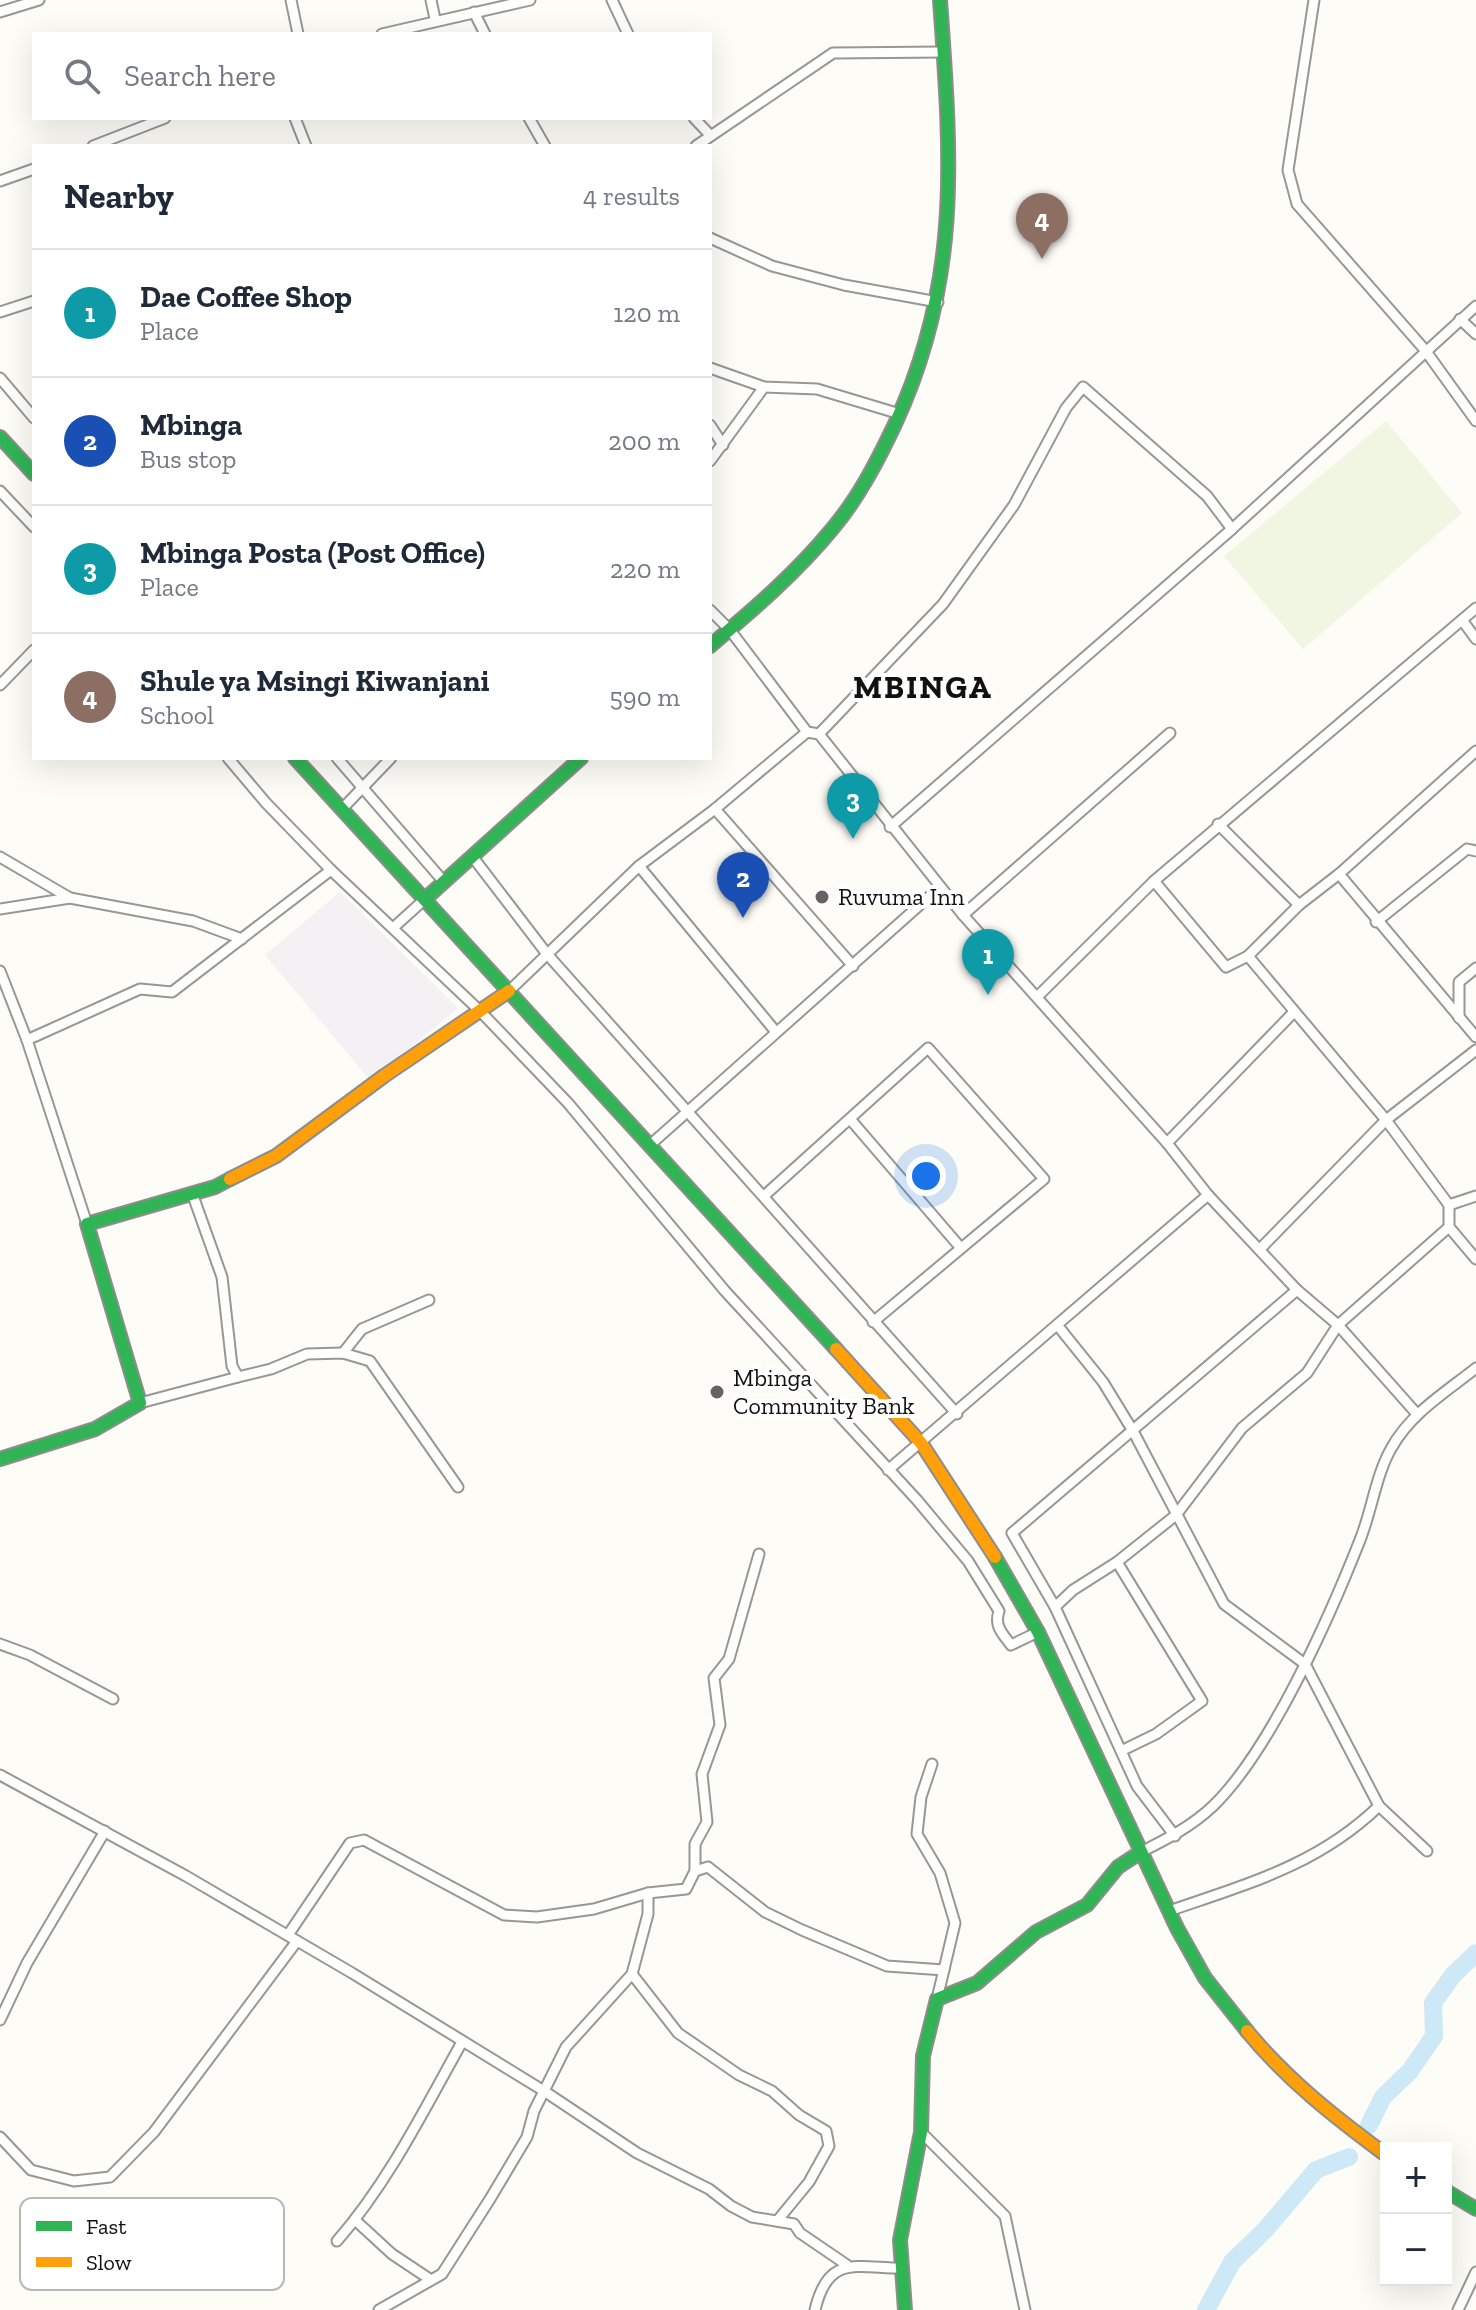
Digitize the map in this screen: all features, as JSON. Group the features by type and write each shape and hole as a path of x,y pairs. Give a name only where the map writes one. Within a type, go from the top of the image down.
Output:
{"street":[{"path":"0,12 39,0"},
{"path":"291,0 298,32"},
{"path":"431,0 435,19"},
{"path":"389,32 435,19 530,0"},
{"path":"612,0 627,32"},
{"path":"712,644 776,589 827,536 872,474 923,359 938,302 947,207 949,123 940,0"},
{"path":"1314,0 1288,170 1297,204 1425,350 1476,421"},
{"path":"474,12 484,32"},
{"path":"699,144 833,53 944,52"},
{"path":"98,144 160,120"},
{"path":"296,120 305,144"},
{"path":"530,120 544,144"},
{"path":"696,120 710,135"},
{"path":"0,181 32,170"},
{"path":"712,239 772,266 844,285 938,302"},
{"path":"0,312 32,302"},
{"path":"890,827 1232,529 1476,306"},
{"path":"1460,319 1476,334"},
{"path":"712,369 764,387 817,389 900,414"},
{"path":"0,378 32,416"},
{"path":"712,459 764,387"},
{"path":"819,734 943,604 1014,505 1066,408 1083,387 1207,496 1232,529"},
{"path":"712,428 723,445"},
{"path":"0,437 32,472"},
{"path":"0,491 32,525"},
{"path":"1037,997 1154,881 1218,824 1476,608"},
{"path":"712,612 730,630 807,732 819,734 963,915 1167,1143 1208,1195 1297,1290 1338,1325 1417,1414"},
{"path":"1462,620 1476,639"},
{"path":"0,685 32,652"},
{"path":"87,1224 215,1187 276,1156 509,991 639,866 715,809 807,732"},
{"path":"963,915 1170,733"},
{"path":"1154,881 1226,967 1248,956 1299,905 1339,874 1476,751"},
{"path":"230,760 266,803 331,870 480,1011 568,1103 725,1291 968,1561 994,1599 999,1611 996,1620 999,1630 1011,1645 1038,1632"},
{"path":"297,760 921,1443 992,1551 1038,1632 1169,1911 1205,1978 1268,2057 1329,2113 1380,2151"},
{"path":"339,760 444,882"},
{"path":"342,809 389,760"},
{"path":"393,928 579,760"},
{"path":"715,809 853,966"},
{"path":"1218,824 1299,905"},
{"path":"1376,922 1467,849 1476,851"},
{"path":"472,856 547,954 957,1414"},
{"path":"0,857 70,898"},
{"path":"639,866 776,1032"},
{"path":"27,1040 140,989 172,992 331,870"},
{"path":"1339,874 1376,922 1476,1037"},
{"path":"650,1145 940,887"},
{"path":"0,909 70,898 193,921 242,939"},
{"path":"1248,956 1386,1120 1449,1205 1449,1227 1476,1259"},
{"path":"1459,1018 1459,982 1476,968"},
{"path":"0,971 27,1040 87,1224 140,1403"},
{"path":"1167,1143 1294,1012"},
{"path":"764,1196 928,1048 1044,1179 873,1322"},
{"path":"1260,1249 1386,1120 1476,1050"},
{"path":"850,1119 960,1247"},
{"path":"192,1193 222,1277 232,1366 238,1377"},
{"path":"888,1470 957,1414 1208,1195"},
{"path":"1449,1205 1476,1196"},
{"path":"1055,1607 1073,1590 1117,1562 1176,1515 1242,1428 1307,1373 1338,1325 1449,1227"},
{"path":"1175,1836 1137,1786 1055,1607 1012,1533 1297,1290"},
{"path":"343,1353 362,1329 429,1300"},
{"path":"1058,1326 1103,1382 1133,1431 1224,1604 1305,1664 1379,1806 1427,1851"},
{"path":"0,1459 95,1429 140,1403 271,1369 307,1354 343,1353 370,1361 458,1487"},
{"path":"937,1999 983,1983 1030,1936 1092,1901 1106,1877 1122,1861 1175,1836 1213,1806 1240,1774 1305,1664 1361,1539 1391,1448 1417,1414 1476,1368"},
{"path":"0,2137 31,2170 74,2181 110,2177 154,2132 293,1938 350,1843 364,1840 504,1915 537,1917 594,1909 648,1893 686,1889 695,1871 695,1844 707,1822 702,1774 720,1725 714,1678 729,1659 759,1554"},
{"path":"1117,1562 1202,1701 1156,1734 1121,1751"},
{"path":"0,1644 30,1655 113,1699"},
{"path":"905,2310 900,2240 921,2132 923,2056 955,1923 940,1873 917,1834 921,1797 932,1764"},
{"path":"0,1775 293,1938 544,2091 637,2153 709,2189 731,2206 752,2217 794,2224 800,2233 847,2265 902,2268"},
{"path":"1169,1911 1286,1870 1349,1835 1379,1806"},
{"path":"0,2020 27,1963 105,1831"},
{"path":"695,1871 708,1867 765,1912 887,1966 944,1970"},
{"path":"379,2310 442,2274 527,2137 544,2091 566,2047 632,1974 648,1914 648,1893"},
{"path":"632,1974 678,2033 739,2075 772,2091 799,2115 826,2131 829,2146 809,2182 777,2221"},
{"path":"337,2241 355,2220 406,2141 462,2042"},
{"path":"921,2132 1005,2216 1025,2310"},
{"path":"1452,2195 1476,2209"},
{"path":"355,2220 392,2254 431,2280"},
{"path":"815,2310 824,2282 847,2265"},
{"path":"1458,2310 1476,2272"}],"shaded area":[{"path":"340,892 458,1008 371,1081 265,955"}],"green space":[{"path":"1386,421 1462,513 1303,649 1224,556"}],"waterway":[{"path":"1369,2125 1383,2097 1410,2071 1434,2036 1433,2003 1453,1975 1476,1953"},
{"path":"1206,2310 1232,2262 1266,2229 1316,2170 1349,2157"}],"traffic: fast":[{"path":"712,644 790,575 842,516 882,451 917,371 932,319 942,267 947,216 947,111 940,0"},
{"path":"0,437 32,472"},
{"path":"297,760 836,1349"},
{"path":"425,899 579,760"},
{"path":"0,1459 95,1429 140,1403 87,1224 215,1187 230,1179"},
{"path":"995,1557 1038,1632 1177,1928 1205,1978 1247,2031"},
{"path":"905,2310 900,2240 921,2132 923,2056 937,1999 977,1983 1036,1932 1087,1905 1118,1867 1141,1852"},
{"path":"1452,2195 1476,2209"}],"traffic: slow":[{"path":"230,1179 276,1156 384,1076 509,991"},
{"path":"836,1349 921,1443 995,1557"},
{"path":"1247,2031 1295,2082 1380,2150"}],"place":[{"name":"Shule ya Msingi Kiwanjani","path":"1042,259"},
{"name":"Mbinga Posta (Post Office)","path":"853,839"},
{"name":"Ruvuma Inn","path":"822,897"},
{"name":"Mbinga","path":"743,918"},
{"name":"Dae Coffee Shop","path":"988,995"},
{"name":"Mbinga Community Bank","path":"717,1392"}],"district":[{"name":"MBINGA","path":"923,687"}]}
